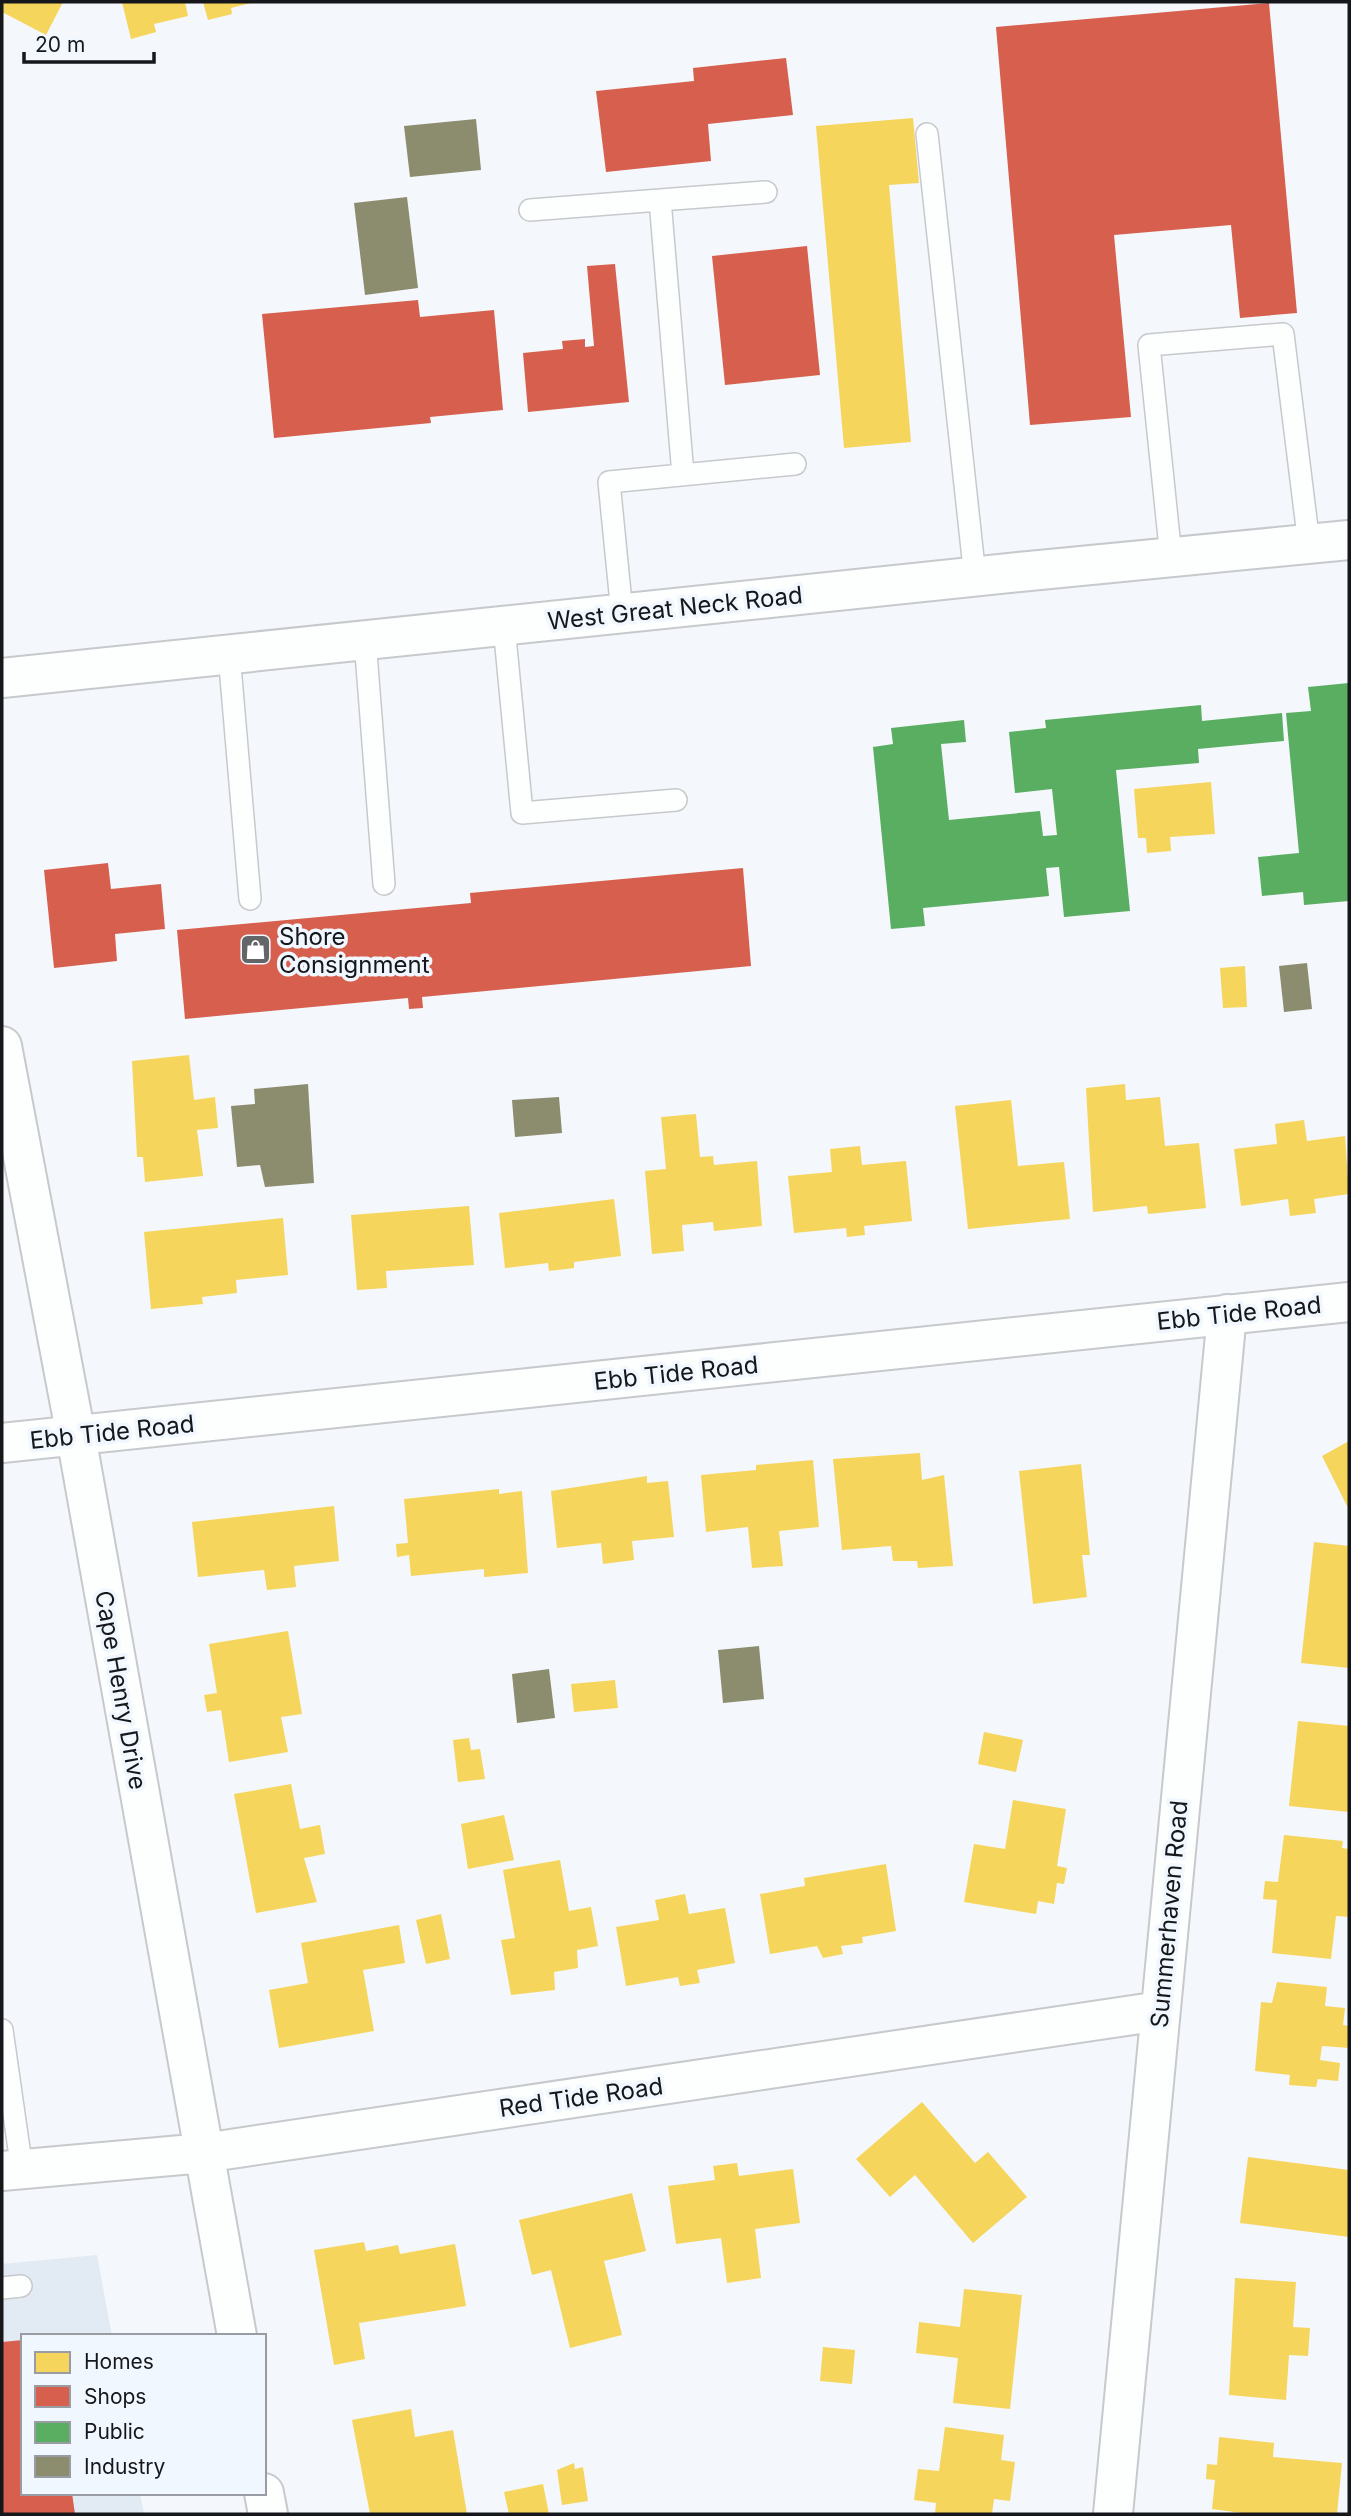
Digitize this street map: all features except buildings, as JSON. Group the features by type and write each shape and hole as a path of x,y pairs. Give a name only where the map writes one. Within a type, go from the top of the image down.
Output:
{"street":[{"name":"West Great Neck Road","path":"2,678 1349,540"},
{"name":"Cape Henry Drive","path":"2,1046 76,1436 237,2334"},
{"name":"Ebb Tide Road","path":"2,1443 1349,1302"},
{"name":"Summerhaven Road","path":"1113,2514 1227,1314"},
{"name":"Red Tide Road","path":"12,2171 204,2153 1160,2011"},
{"path":"264,2495 268,2514"}],"lane":[{"path":"927,134 975,577"},
{"path":"530,209 766,192"},
{"path":"660,200 683,475"},
{"path":"1171,557 1149,345 1283,334 1310,544"},
{"path":"622,613 610,482 795,464"},
{"path":"504,626 522,813 676,800"},
{"path":"365,640 384,884"},
{"path":"229,654 250,900"},
{"path":"2,2030 12,2171"}],"shaded area":[{"path":"97,2255 112,2334 21,2334 21,2495 140,2495 144,2514 2,2514 2,2264"}],"place":[{"name":"Shore Consignment","path":"256,950"}]}
